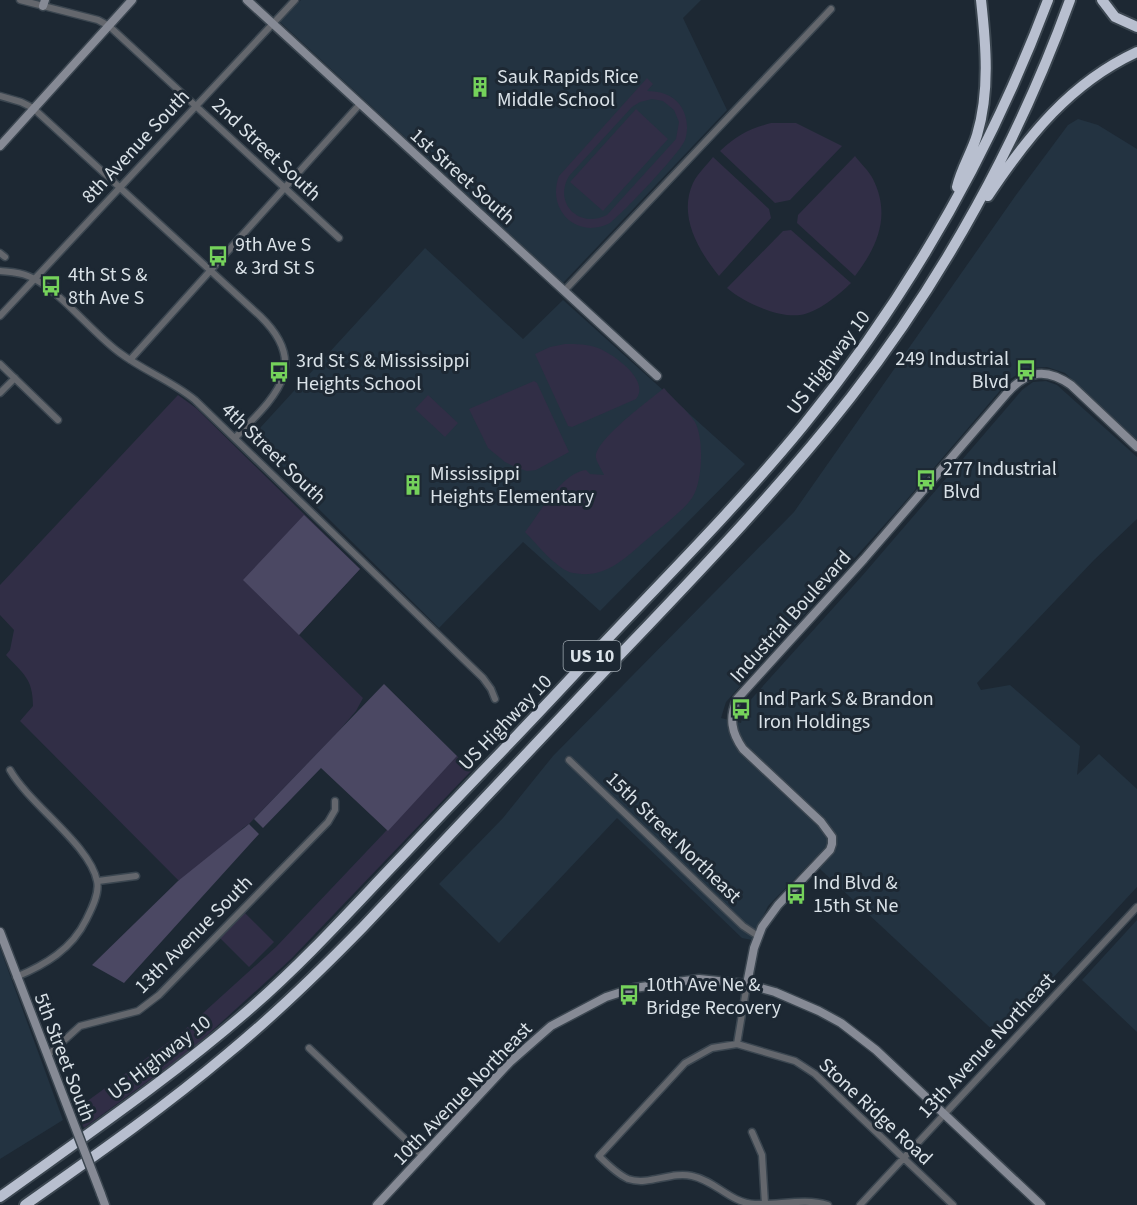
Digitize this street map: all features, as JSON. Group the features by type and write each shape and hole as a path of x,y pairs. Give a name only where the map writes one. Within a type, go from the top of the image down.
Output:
{"highway":[{"path":"955,202 958,184 977,134 984,97 986,58 981,0"},
{"name":"US Highway 10","path":"0,1197 174,1071 278,983 528,725 752,485 803,426 882,318 955,202 1014,84 1048,0"},
{"name":"US Highway 10","path":"27,1205 203,1074 308,983 751,516 826,429 889,345 949,253 1015,131 1070,0"},
{"path":"1102,0 1115,17 1137,27"},
{"path":"949,253 1031,135 1054,109 1108,66 1137,52"},
{"path":"0,1191 55,1158"}],"street":[{"name":"2nd Street South","path":"20,0 44,3 98,20 109,26 339,238"},
{"path":"0,146 132,0"},
{"name":"1st Street South","path":"247,0 657,376"},
{"name":"8th Avenue South","path":"0,316 295,0"},
{"path":"565,290 831,9"},
{"path":"0,96 33,108 269,325 284,351 284,375 279,389 235,438"},
{"path":"130,360 283,187 360,104"},
{"name":"4th Street South","path":"0,271 26,275 35,279 102,339 130,360 185,392 483,678 495,699"},
{"path":"0,364 58,420"},
{"name":"Industrial Boulevard","path":"737,1044 758,936 770,915 825,856 832,844 832,837 821,822 737,740 731,719 737,699 819,609 1008,392 1025,377 1049,373 1060,378 1071,385 1137,447"},
{"path":"0,393 15,378"},
{"name":"15th Street Northeast","path":"569,759 743,926 758,936"},
{"path":"10,770 24,791 78,847 98,881 91,910 76,935 51,959 16,977"},
{"name":"13th Avenue South","path":"48,1055 80,1026 138,1011 159,995 328,822 334,810 335,801"},
{"path":"98,881 136,876"},
{"name":"13th Avenue Northeast","path":"860,1205 1137,907"},
{"name":"5th Street South","path":"0,932 105,1205"},
{"name":"10th Avenue Northeast","path":"377,1205 524,1048 551,1026 606,997 648,985 699,980 747,984 782,995 819,1011 841,1023 876,1050 944,1115"},
{"name":"Stone Ridge Road","path":"765,1204 742,1203 708,1181 694,1176 681,1174 639,1181 627,1178 599,1156 686,1063 712,1048 737,1044 795,1060 815,1074 953,1205"},
{"path":"309,1048 423,1156"},
{"path":"944,1115 1041,1205"},
{"path":"752,1132 762,1155 765,1204 818,1202 828,1205"}],"shaded area":[{"path":"301,0 701,0 683,18 727,110 563,283 280,22"},
{"path":"647,78 653,84 647,91 669,96 677,101 682,109 687,122 687,131 681,147 650,183 610,223 586,228 567,219 557,200 556,188 559,176","holes":["652,99 663,101 674,110 679,122 676,139 607,215 587,219 578,216 567,204 564,195 569,176 632,107"]},
{"path":"636,109 668,139 603,211 570,182"},
{"path":"1078,119 1098,125 1137,149 1137,441 1065,373 1047,367 1029,368 1010,379 903,504 726,702 721,718 741,723 745,706 862,576 1022,390 1033,382 1046,381 1057,385 1137,457 1137,519 1094,560 977,683 981,690 1010,685 1080,746 1077,775 1099,754 1137,789 1137,887 999,1036 820,869 814,859 768,906 752,940 742,938 617,818 499,943 439,884 503,818 553,756 794,512 1016,195 1068,125"},
{"path":"771,123 796,123 842,146 790,200 775,203 720,151 744,133"},
{"path":"855,156 873,179 881,205 881,218 876,242 855,276 797,223 798,215"},
{"path":"713,157 769,209 771,218 719,276 704,255 692,232 688,208 693,183"},
{"path":"791,230 851,283 820,307 800,315 782,314 761,308 742,299 727,288 783,231"},
{"path":"425,248 523,339 563,300 745,464 600,611 523,542 439,628 249,440"},
{"path":"565,344 594,347 605,351 621,362 635,376 639,392 636,399 572,427 568,426 535,354 550,347"},
{"path":"534,381 537,383 569,452 536,470 527,471 505,462 488,448 469,409"},
{"path":"664,388 692,418 698,429 701,460 696,491 670,520 613,566 595,573 567,571 554,562 525,532 552,495 568,478 586,470 590,474 604,475 596,458 597,451 603,442 624,421"},
{"path":"178,395 196,408 360,569 299,635 363,698 356,711 338,732 243,828 187,889 20,721 33,706 33,697 26,677 6,655 10,650 14,630 0,615 0,585"},
{"path":"428,395 458,423 445,437 415,409"},
{"path":"304,515 360,569 299,635 243,580"},
{"path":"384,684 457,756 388,831 321,768 263,828 254,819"},
{"path":"457,756 472,770 291,959 192,1049 84,1128 75,1110 181,1033 276,947"},
{"path":"249,824 259,834 124,983 92,965 178,881"},
{"path":"245,913 274,942 249,967 220,938"},
{"path":"1137,920 1137,1032 1082,980"},
{"path":"0,948 63,1120 0,1159"}],"place":[{"name":"Sauk Rapids Rice Middle School","path":"480,87"},
{"name":"9th Ave S & 3rd St S","path":"218,256"},
{"name":"4th St S & 8th Ave S","path":"51,286"},
{"name":"249 Industrial Blvd","path":"1026,370"},
{"name":"3rd St S & Mississippi Heights School","path":"279,372"},
{"name":"277 Industrial Blvd","path":"926,480"},
{"name":"Mississippi Heights Elementary","path":"413,485"},
{"name":"Ind Park S & Brandon Iron Holdings","path":"741,709"},
{"name":"Ind Blvd & 15th St Ne","path":"796,894"},
{"name":"10th Ave Ne & Bridge Recovery","path":"629,995"}]}
